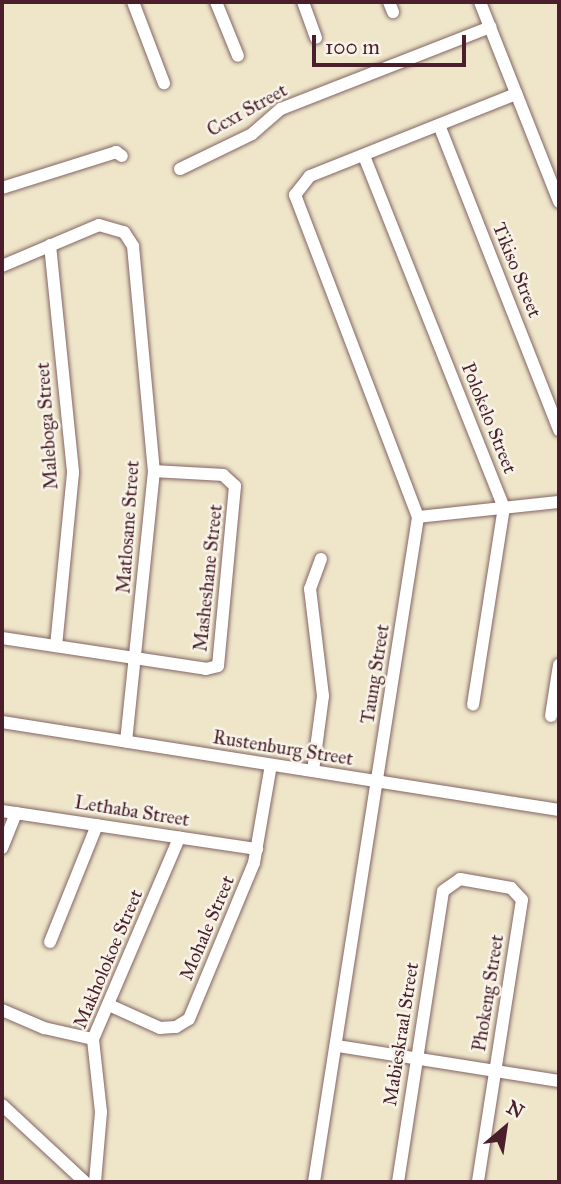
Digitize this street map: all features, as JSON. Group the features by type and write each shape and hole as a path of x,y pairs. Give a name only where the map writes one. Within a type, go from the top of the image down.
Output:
{"street":[{"path":"133,2 164,83"},
{"path":"216,2 238,56"},
{"path":"303,2 316,38"},
{"path":"480,2 559,202"},
{"name":"Ccx1 Street","path":"180,169 257,130 281,109 490,27"},
{"path":"516,94 310,176 296,191 296,205 418,517 559,502"},
{"name":"Tikiso Street","path":"439,125 559,430"},
{"path":"2,188 116,152 122,156"},
{"name":"Polokelo Street","path":"364,156 504,507"},
{"name":"Matlosane Street","path":"50,245 99,225 124,232 133,246 154,471 126,742"},
{"path":"2,267 50,245"},
{"name":"Maleboga Street","path":"50,245 73,473 56,646"},
{"name":"Masheshane Street","path":"2,638 211,669 218,666 234,481 223,475 154,471"},
{"path":"473,705 504,507"},
{"name":"Taung Street","path":"314,1182 338,1046 418,517"},
{"path":"313,771 323,696 310,589 321,559"},
{"path":"551,716 559,666"},
{"name":"Rustenburg Street","path":"2,722 559,810"},
{"name":"Mohale Street","path":"109,1005 160,1028 176,1027 189,1019 250,875 271,765"},
{"name":"Lethaba Street","path":"2,811 257,849"},
{"path":"2,848 16,813"},
{"path":"50,942 97,825"},
{"name":"Makholokoe Street","path":"95,1182 102,1112 93,1039 179,838"},
{"name":"Phokeng Street","path":"443,891 452,881 469,879 511,888 522,900 478,1182"},
{"name":"Mabieskraal Street","path":"398,1182 443,891"},
{"path":"2,1010 44,1028 93,1039"},
{"path":"338,1046 559,1081"},
{"path":"2,1105 85,1182"}]}
